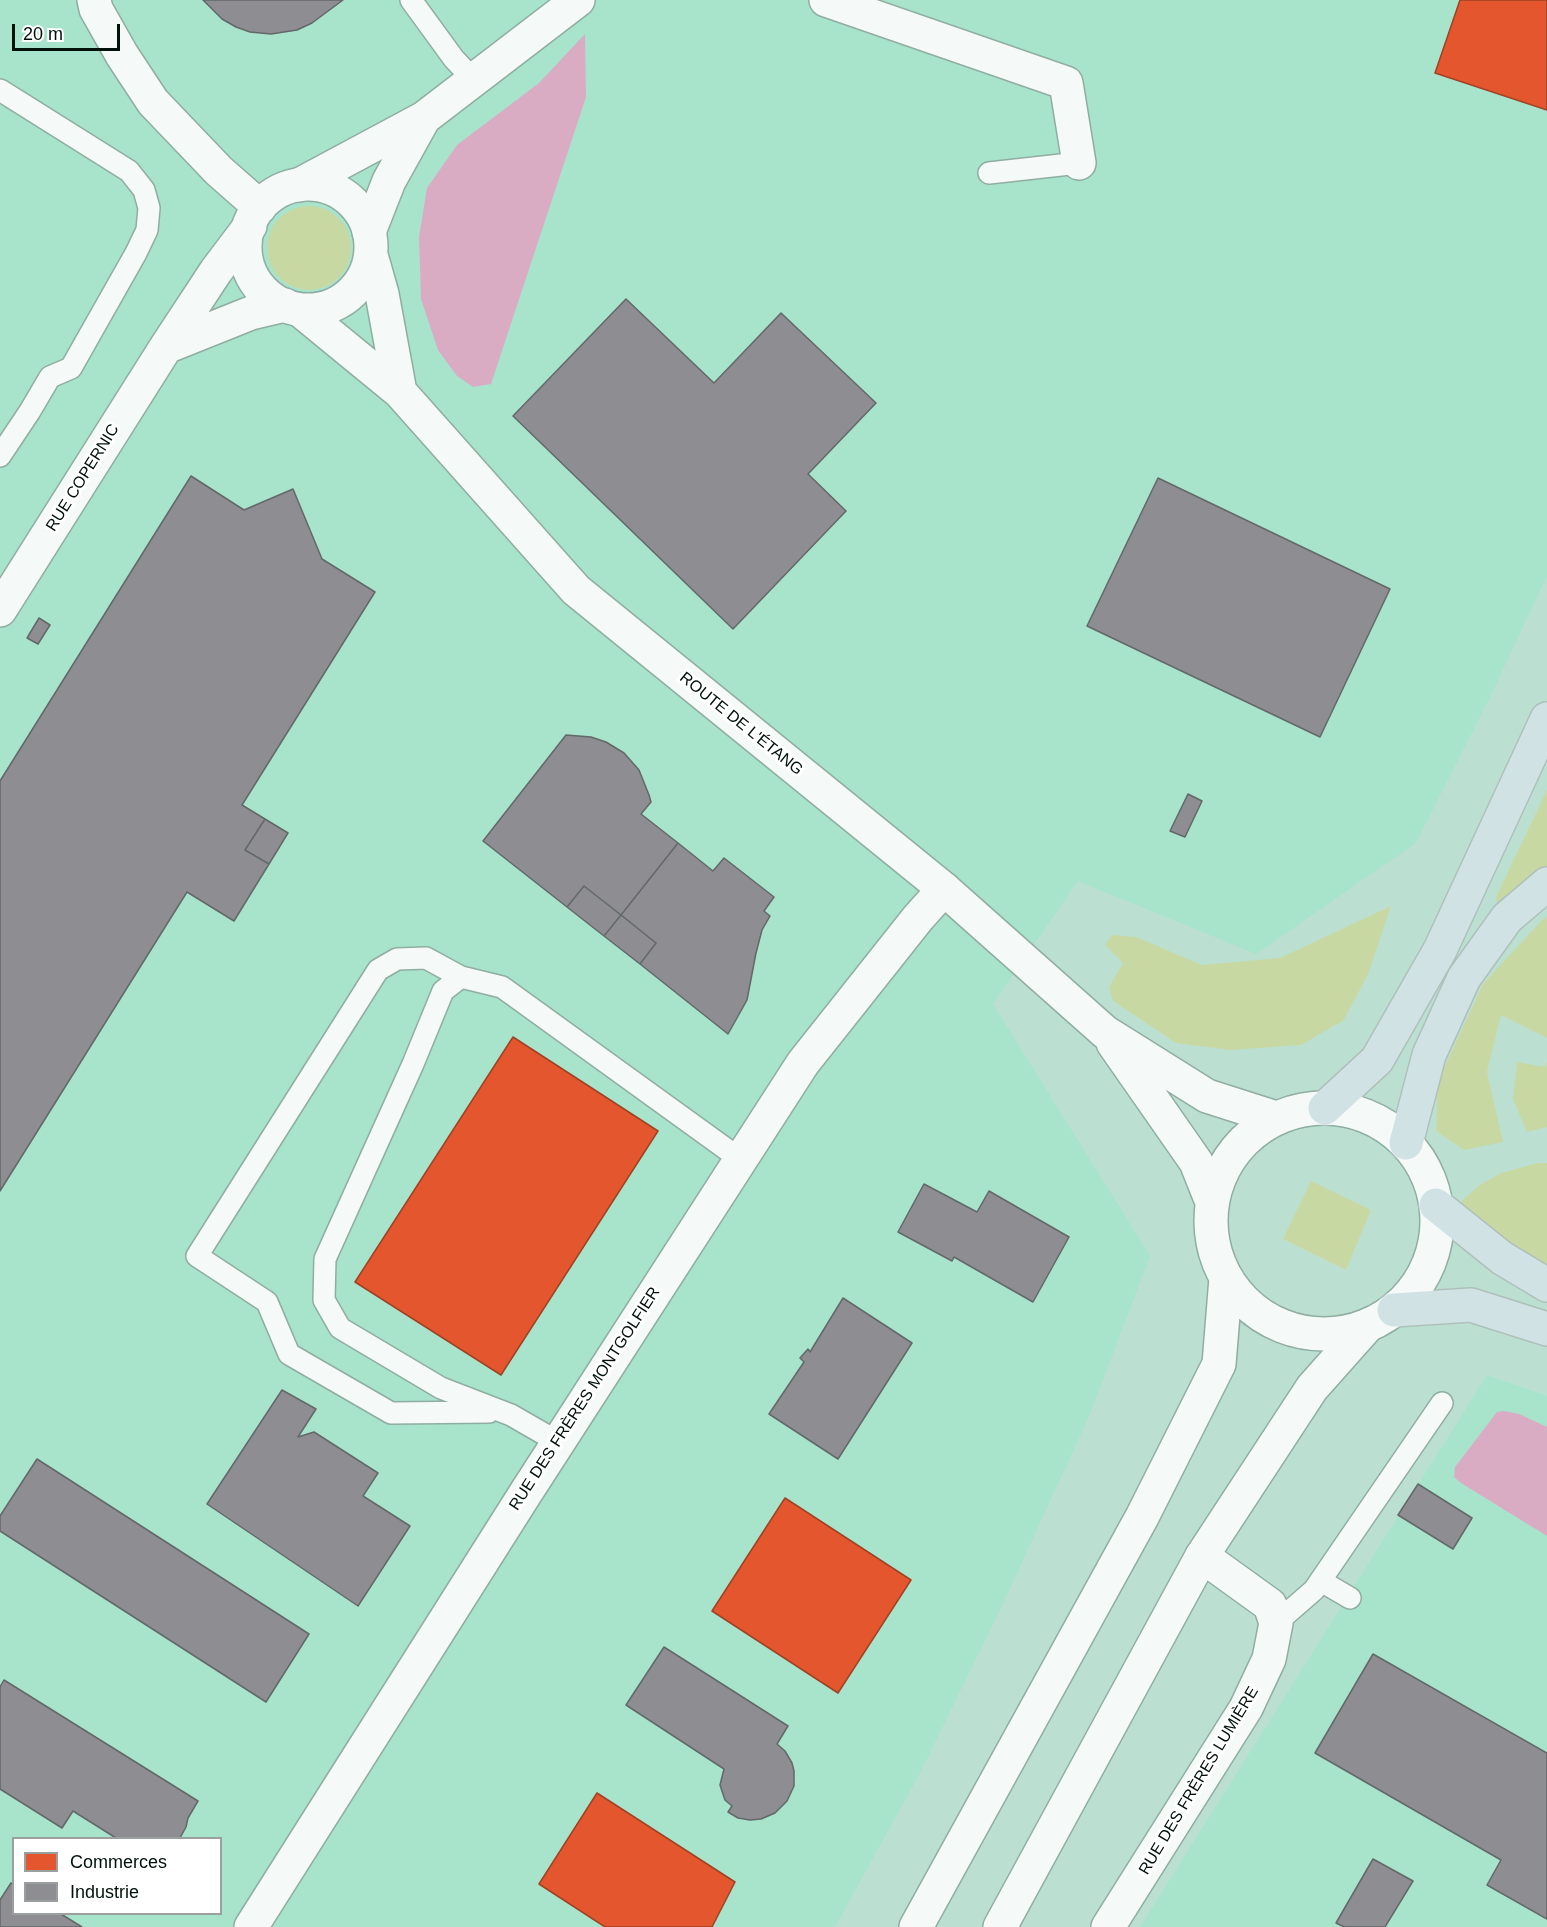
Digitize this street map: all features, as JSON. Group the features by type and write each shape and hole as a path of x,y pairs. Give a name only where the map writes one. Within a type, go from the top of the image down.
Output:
{"highway":[{"path":"1325,1108 1377,1060 1440,950 1547,719"},
{"path":"1406,1143 1429,1055 1464,978 1507,918 1547,884"},
{"path":"1436,1205 1502,1258 1547,1284"},
{"path":"1381,1317 1471,1305 1547,1329"}],"street":[{"path":"94,0 96,9 122,55 153,102 219,171 255,217"},
{"path":"293,307 263,291 253,277 246,252 255,217 282,190 299,185 424,118 578,0"},
{"path":"826,0 1066,83 1079,163"},
{"path":"166,347 251,313 293,307 328,307 348,296 363,278 370,244 389,181 424,118"},
{"path":"299,185 327,187 343,195 357,207 370,244 400,392"},
{"name":"RUE COPERNIC","path":"0,610 166,347 255,217"},
{"name":"ROUTE DE L'ÉTANG","path":"293,307 400,392 576,590 944,889 1105,1032"},
{"name":"RUE DES FRÈRES MONTGOLFIER","path":"251,1927 558,1442 803,1064 918,918 944,889"},
{"path":"1105,1032 1207,1096 1276,1118"},
{"path":"1105,1032 1196,1162 1212,1202"},
{"path":"999,1927 1202,1556 1312,1388 1381,1317 1415,1289 1429,1263 1437,1235 1436,1205 1427,1173 1406,1143 1383,1124 1355,1112 1325,1108 1292,1112 1276,1118 1250,1135 1230,1158 1219,1179 1212,1202 1211,1217 1214,1249 1226,1278 1236,1292 1253,1308 1273,1322 1289,1328 1321,1334 1337,1333 1381,1317"},
{"path":"916,1927 1142,1517 1219,1364 1226,1278"},
{"path":"1202,1556 1270,1605 1276,1623"},
{"name":"RUE DES FRÈRES LUMIÈRE","path":"1108,1927 1246,1708 1269,1659 1276,1623"}],"lane":[{"path":"411,0 454,59 474,80"},
{"path":"0,90 129,171 144,190 149,208 147,230 136,253 71,368 50,377 0,456"},
{"path":"989,173 1079,163"},
{"path":"502,1412 391,1413 289,1354 267,1302 197,1256 378,970 397,959 426,958 461,977 502,987 740,1159"},
{"path":"461,977 443,991 413,1064 325,1259 324,1300 340,1328 441,1388 502,1412 558,1442"},
{"path":"1276,1623 1314,1590 1321,1581 1442,1403"},
{"path":"1321,1581 1350,1598"}],"shaded area":[{"path":"0,0 74,0 126,74 85,0 1547,0 1547,576 1492,693 1416,843 1256,954 1078,881 993,1004 1150,1256 1090,1414 1002,1606 919,1775 835,1927 0,1927"},
{"path":"585,34 586,97 491,384 473,387 457,376 438,350 421,299 419,237 427,188 457,145 539,83"},
{"path":"309,206 332,213 344,225 351,248 344,271 332,283 309,290 286,283 274,271 267,248 274,225 286,213"},
{"path":"1547,790 1547,871 1499,909 1496,897"},
{"path":"1391,906 1368,974 1344,1020 1301,1045 1230,1050 1176,1043 1113,1001 1109,987 1123,963 1105,945 1112,935 1136,937 1202,965 1280,958"},
{"path":"1547,917 1547,1038 1501,1015 1487,1072 1503,1142 1464,1150 1436,1131 1438,1081 1483,984"},
{"path":"1547,1061 1547,1127 1527,1132 1513,1099 1517,1062 1545,1067"},
{"path":"1538,1163 1547,1163 1547,1273 1472,1222 1461,1202 1478,1186 1501,1173"},
{"path":"1311,1181 1371,1210 1346,1270 1283,1239"},
{"path":"1487,1375 1547,1396 1547,1927 1140,1927"},
{"path":"1497,1412 1519,1414 1547,1427 1547,1536 1454,1477 1455,1467"}],"building: Commerces":[{"path":"1460,0 1547,0 1547,110 1435,73"},
{"path":"513,1037 658,1131 501,1375 355,1282"},
{"path":"785,1498 911,1580 838,1693 712,1611"},
{"path":"597,1793 735,1882 712,1927 605,1927 539,1884"}],"building: Industrie":[{"path":"203,0 343,0 312,23 297,30 271,34 250,32 236,27 222,19"},
{"path":"626,299 714,383 781,313 876,403 808,474 846,511 733,629 513,416"},
{"path":"191,476 244,510 293,489 322,559 375,592 242,805 265,819 245,850 269,864 234,921 187,892 0,1191 0,781"},
{"path":"1158,478 1390,589 1320,737 1087,626"},
{"path":"39,618 50,625 38,644 27,638"},
{"path":"566,735 591,737 606,742 624,753 639,770 651,802 641,814 678,843 621,915 584,886 567,907 483,841"},
{"path":"1188,794 1202,801 1185,837 1170,831"},
{"path":"265,819 288,833 269,864 245,850"},
{"path":"678,843 713,871 724,858 774,897 764,911 770,916 762,930 747,1000 728,1034 640,964 656,943 621,915"},
{"path":"584,886 621,915 604,936 567,907"},
{"path":"621,915 656,943 640,964 604,936"},
{"path":"924,1184 977,1212 989,1191 1069,1237 1033,1302 954,1257 952,1261 898,1232"},
{"path":"843,1298 912,1343 838,1459 769,1414 804,1362 800,1358 808,1349 810,1352"},
{"path":"282,1390 316,1409 298,1437 314,1432 378,1473 363,1496 410,1526 358,1606 207,1504"},
{"path":"37,1459 309,1634 266,1702 0,1531 0,1516"},
{"path":"1418,1484 1472,1518 1453,1549 1398,1515"},
{"path":"664,1647 788,1726 777,1744 785,1751 792,1763 794,1786 787,1801 775,1813 761,1819 750,1820 738,1818 728,1812 732,1806 725,1800 720,1785 724,1769 626,1705"},
{"path":"1373,1654 1547,1753 1547,1919 1487,1885 1501,1860 1315,1753"},
{"path":"4,1680 198,1801 181,1837 114,1837 73,1811 62,1828 0,1789 0,1687"},
{"path":"1373,1859 1413,1881 1385,1927 1344,1927 1336,1923"},
{"path":"11,1883 12,1915 63,1915 82,1927 0,1927 0,1900"}]}
